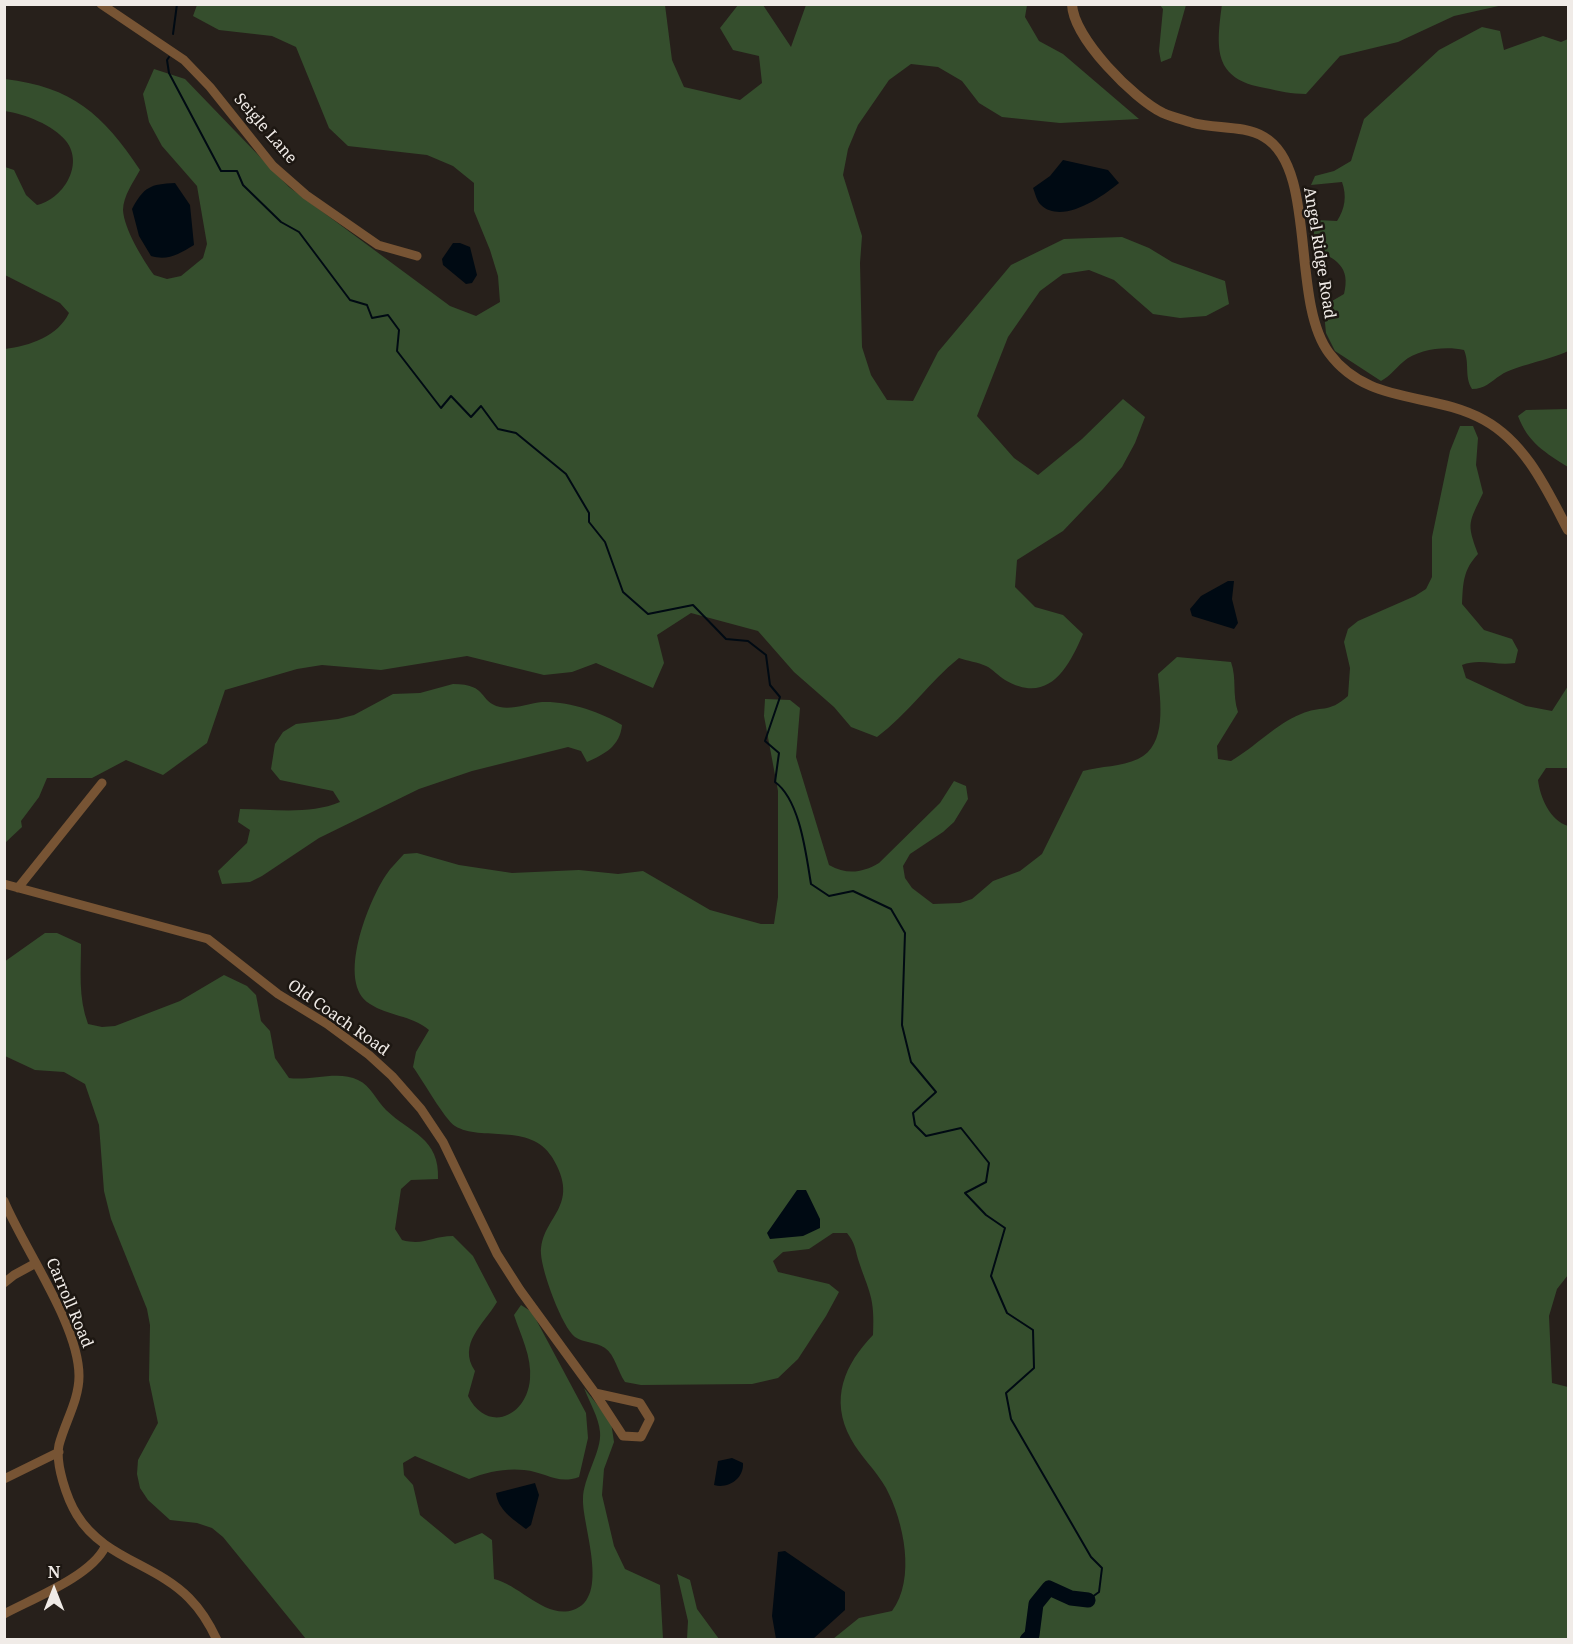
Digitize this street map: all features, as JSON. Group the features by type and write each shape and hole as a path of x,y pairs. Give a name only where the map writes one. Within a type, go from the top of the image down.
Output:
{"street":[{"name":"Seigle Lane","path":"101,4 184,60 210,87 273,166 306,195 378,244 417,256"},
{"name":"Angel Ridge Road","path":"1072,4 1086,40 1114,73 1149,104 1163,113 1196,124 1239,130 1264,137 1285,156 1293,178 1312,318 1322,344 1339,367 1354,379 1381,390 1468,412 1486,421 1530,463 1569,530"},
{"path":"18,888 102,783"},
{"name":"Old Coach Road","path":"4,884 156,923 208,939 278,993 327,1024 369,1055 407,1092 443,1142 497,1254 623,1436 641,1437 650,1419 640,1402 595,1393"},
{"name":"Carroll Road","path":"4,1201 59,1311 78,1363 79,1378 75,1401 59,1452 64,1487 77,1515 105,1547 133,1561 189,1598 218,1640"},
{"path":"4,1283 36,1263"},
{"path":"4,1479 59,1452"},
{"path":"4,1614 82,1572 100,1558 105,1547"}],"green space":[{"path":"1222,4 1503,5 1454,16 1398,42 1340,56 1306,94 1248,84 1227,69 1219,48"},
{"path":"197,5 665,5 672,60 684,87 740,100 762,83 759,56 733,50 720,28 738,5 763,5 791,47 806,5 1027,5 1025,17 1039,41 1063,54 1139,119 1060,123 1002,117 979,103 962,81 938,67 911,64 889,80 858,125 848,149 843,175 862,236 860,263 862,347 871,375 887,400 913,401 938,352 1011,265 1064,239 1122,237 1149,248 1172,262 1225,281 1229,304 1206,316 1180,318 1153,314 1114,280 1089,270 1063,274 1040,291 1008,337 977,416 1014,458 1038,475 1082,439 1123,399 1145,417 1122,467 1103,489 1063,531 1017,560 1015,587 1035,607 1063,615 1083,634 1063,671 1045,686 1020,687 980,663 959,658 877,737 851,727 834,707 794,672 758,631 691,613 657,635 664,663 653,688 596,663 572,672 544,675 467,656 381,670 322,665 297,669 225,690 207,743 163,775 126,760 92,778 47,778 39,797 21,821 22,827 5,843 5,349 24,345 51,334 69,313 60,303 5,275 5,167 14,170 26,195 37,205 46,202 62,189 72,170 73,160 66,141 54,130 30,118 5,111 5,79 49,89 84,106 113,133 126,150 140,170 125,199 124,218 135,244 154,275 167,279 181,276 203,258 207,244 197,186 162,146 149,122 143,94 154,69 185,79 289,187 450,306 476,316 500,302 498,276 474,211 474,183 453,166 427,155 348,146 329,128 296,47 272,36 219,30 193,16"},
{"path":"1160,5 1186,5 1171,58 1161,62 1159,51 1163,9"},
{"path":"1482,27 1500,31 1504,50 1543,36 1561,42 1568,39 1568,351 1514,369 1477,389 1472,389 1468,379 1464,350 1449,348 1416,354 1381,381 1335,351 1326,333 1324,313 1327,304 1344,294 1346,285 1340,265 1329,256 1314,250 1314,230 1317,220 1337,221 1342,212 1345,197 1342,182 1311,185 1315,176 1334,171 1351,161 1364,119 1439,50"},
{"path":"1568,409 1568,467 1545,452 1532,440 1518,416 1526,410"},
{"path":"1460,426 1473,426 1478,438 1476,465 1483,493 1471,523 1478,554 1467,571 1462,604 1484,630 1512,639 1518,650 1515,663 1475,662 1462,665 1466,678 1526,706 1552,711 1568,686 1568,768 1546,768 1538,780 1547,808 1556,819 1568,826 1568,1275 1557,1289 1549,1316 1552,1383 1568,1387 1568,1639 833,1639 859,1618 892,1611 904,1583 905,1567 902,1533 892,1502 882,1481 851,1439 841,1410 843,1383 848,1370 873,1335 870,1295 852,1240 847,1233 833,1233 809,1249 783,1252 773,1261 778,1272 829,1284 839,1292 798,1359 778,1378 752,1384 641,1385 625,1382 614,1359 605,1348 579,1339 570,1331 549,1286 542,1262 542,1241 562,1200 563,1188 560,1174 552,1157 543,1146 531,1140 505,1134 478,1133 455,1126 413,1067 416,1052 429,1030 415,1021 377,1008 360,993 355,978 358,941 379,887 388,872 404,854 417,853 459,865 512,873 579,870 618,874 643,871 710,910 761,924 774,924 778,897 778,791 764,716 765,699 790,700 800,708 796,757 829,865 854,872 879,863 940,803 954,781 966,786 968,799 954,822 910,854 903,866 905,878 912,888 933,904 960,903 972,899 993,881 1020,871 1042,854 1083,771 1125,764 1148,752 1154,744 1160,721 1158,674 1177,657 1231,662 1238,712 1217,746 1218,759 1231,761 1292,718 1308,711 1330,707 1348,696 1350,668 1344,642 1348,629 1358,621 1415,596 1426,589 1432,577 1432,537 1450,451"},
{"path":"453,684 472,687 493,705 505,708 552,702 584,708 622,725 621,732 611,748 587,762 581,751 568,747 472,771 419,789 319,838 250,882 222,884 218,871 247,843 250,830 238,822 240,809 304,810 340,802 333,791 280,780 271,769 275,744 283,732 296,724 354,715 393,694 420,693"},
{"path":"45,933 57,933 81,944 81,994 88,1024 102,1027 115,1026 180,1001 224,975 247,986 256,995 261,1021 270,1031 275,1058 289,1078 342,1076 358,1080 370,1089 386,1110 429,1145 437,1165 438,1179 411,1180 401,1189 395,1229 402,1240 410,1242 453,1236 473,1256 497,1302 471,1343 470,1361 475,1371 468,1396 476,1408 485,1415 495,1417 505,1416 522,1403 527,1392 530,1371 514,1315 521,1305 532,1312 586,1413 588,1438 579,1477 564,1480 532,1471 517,1470 496,1471 469,1479 415,1456 403,1463 404,1475 413,1485 420,1515 455,1544 482,1533 492,1540 494,1579 504,1582 543,1606 563,1611 573,1610 584,1603 593,1577 583,1499 586,1482 598,1448 600,1432 596,1415 584,1388 611,1422 614,1442 604,1469 602,1495 614,1546 625,1569 660,1585 663,1639 306,1639 223,1537 212,1528 197,1523 170,1520 148,1500 140,1488 137,1474 138,1460 158,1423 149,1380 150,1325 147,1309 111,1219 104,1191 99,1125 85,1084 64,1072 35,1070 5,1056 4,962"},
{"path":"677,1574 690,1580 697,1609 719,1639 687,1639 688,1621"}],"shaded area":[{"path":"1063,160 1108,170 1119,183 1082,207 1060,212 1050,210 1040,204 1033,188 1050,176"},
{"path":"175,183 190,205 194,245 168,257 151,256 139,236 132,209 144,191 159,184"},
{"path":"453,243 470,247 477,275 472,283 466,284 443,265 442,259"},
{"path":"1228,581 1234,581 1232,599 1238,623 1234,629 1192,616 1190,609 1201,596"},
{"path":"797,1190 806,1190 820,1219 820,1228 803,1236 770,1239 767,1233"},
{"path":"732,1458 743,1463 741,1474 730,1484 714,1485 718,1461"},
{"path":"535,1483 539,1495 531,1525 526,1529 503,1509 496,1493"},
{"path":"785,1551 845,1592 845,1610 813,1639 776,1639 772,1616 778,1552"}],"waterway":[{"path":"173,34 177,4"},
{"path":"169,57 167,60 169,73 221,171 237,171 243,185 281,222 299,232 350,300 367,305 372,318 388,315 399,330 397,351 441,408 451,396 471,417 481,406 498,429 516,433 566,474 589,513 589,522 605,542 623,592 648,614 693,605 726,639 748,641 766,655 770,685 780,697 765,741 779,753 775,782 784,790 796,814 811,884 829,896 853,891 891,909 905,933 902,1025 911,1062 936,1092 913,1113 915,1125 926,1136 961,1128 989,1163 986,1182 965,1193 986,1215 1005,1228 991,1276 1007,1313 1033,1330 1034,1368 1006,1393 1011,1419 1091,1557 1102,1568 1099,1592 1088,1600"},
{"path":"1027,1640 1032,1635 1036,1604 1049,1588 1071,1598 1088,1600"}]}
